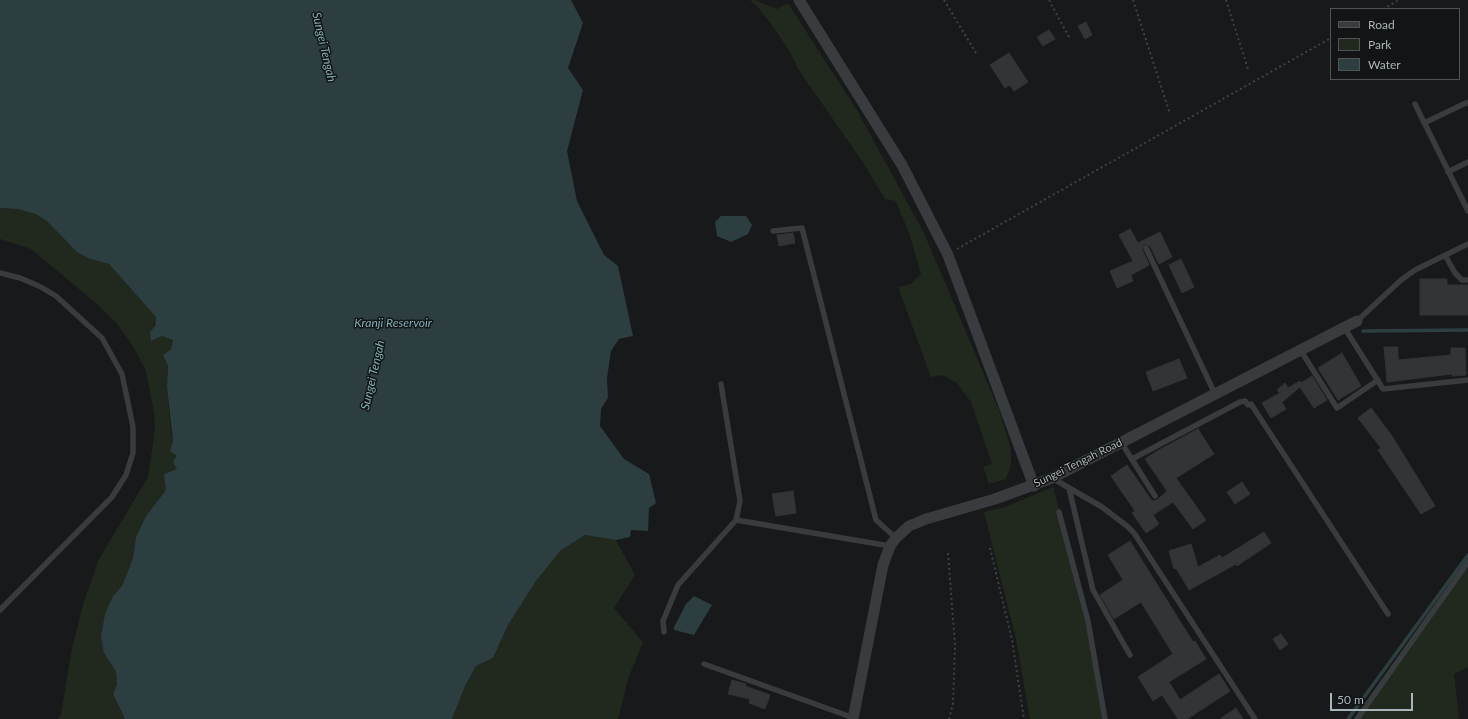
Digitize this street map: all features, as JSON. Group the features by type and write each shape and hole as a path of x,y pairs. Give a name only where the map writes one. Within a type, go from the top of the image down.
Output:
{"street":[{"path":"799,0 902,165 948,255 1034,486"},
{"name":"Sungei Tengah Road","path":"853,718 883,565 893,542 909,526 926,519 1034,486 1052,478 1357,321"}],"lane":[{"path":"1424,123 1468,102"},
{"path":"1414,104 1468,211"},
{"path":"1448,172 1468,162"},
{"path":"773,232 802,228 876,520 893,542"},
{"path":"1357,321 1401,280 1415,270 1468,244"},
{"path":"1146,248 1215,394"},
{"path":"1445,256 1455,273 1462,280 1468,280"},
{"path":"0,273 33,283 56,296 102,338 122,374 133,427 133,452 126,476 112,497 0,610"},
{"path":"1344,327 1378,380 1382,389 1468,380"},
{"path":"1301,351 1336,408 1378,380"},
{"path":"664,632 663,621 678,585 736,520 740,494 721,384"},
{"path":"1132,459 1240,402 1245,401 1248,405 1251,404 1388,614"},
{"path":"1121,442 1155,496"},
{"path":"1052,478 1116,517 1134,533 1255,719"},
{"path":"1069,488 1093,590 1130,654"},
{"path":"1059,512 1088,621 1105,719"},
{"path":"736,520 893,542"},
{"path":"1357,719 1468,562"},
{"path":"704,664 853,718"}],"path":[{"path":"944,0 976,53"},
{"path":"1050,0 1070,39"},
{"path":"1133,0 1170,114"},
{"path":"1226,0 1248,69"},
{"path":"1385,8 1398,0"},
{"path":"948,255 1330,39"},
{"path":"990,548 1012,640 1024,719"},
{"path":"948,553 955,646 953,704 949,719"}],"green space":[{"path":"750,0 754,0 777,9 788,3 858,112 924,233 999,410 1011,449 1011,465 1006,479 989,484 983,467 992,464 971,402 957,383 942,375 931,377 898,287 911,284 921,274 910,236 896,201 885,199 862,161 798,69 790,52 774,28 757,6"},
{"path":"0,208 17,209 36,214 48,222 90,259 109,264 156,317 151,341 161,336 173,339 171,349 163,355 168,366 167,387 171,434 177,456 177,469 166,490 146,516 136,537 133,558 122,586 113,596 104,653 116,672 117,685 113,694 125,719 58,719 61,714 72,648 84,601 99,559 148,477 155,429 154,413 146,371 133,346 117,324 97,304 31,249 0,239"},
{"path":"1053,487 1088,621 1105,719 1030,719 1016,639 984,512 1005,507"},
{"path":"585,535 616,540 635,575 614,608 643,642 628,679 618,719 452,719 465,686 476,666 493,658 508,625 536,581 560,551"},
{"path":"1468,562 1468,667 1454,674 1459,719 1357,719"}],"water":[{"name":"Kranji Reservoir","path":"0,0 571,0 583,23 568,68 583,90 567,151 577,201 604,255 618,266 633,336 619,339 611,351 607,378 608,398 601,409 600,426 624,459 649,474 656,503 649,508 648,531 631,530 630,537 616,540 585,535 560,551 536,581 508,625 493,658 476,666 465,686 452,719 125,719 113,694 117,685 116,672 104,653 101,637 105,614 113,596 122,586 133,558 136,537 146,516 166,490 164,474 177,469 173,462 177,456 170,451 173,442 167,387 168,366 163,355 171,349 173,340 162,336 151,341 150,332 155,326 156,317 109,264 90,259 77,252 48,222 36,214 17,209 0,208"},
{"path":"721,216 746,216 752,225 748,234 731,242 717,236 715,222"},
{"path":"694,596 712,605 694,635 674,630 674,627 686,604"}],"building":[{"path":"1086,22 1092,35 1085,39 1078,26"},
{"path":"1049,30 1055,39 1043,46 1037,37"},
{"path":"1009,53 1028,82 1014,91 1010,85 1005,88 990,65"},
{"path":"1130,229 1138,243 1160,232 1172,257 1159,264 1150,246 1144,244 1142,249 1149,265 1131,275 1133,281 1117,288 1110,271 1133,261 1119,235"},
{"path":"793,233 795,243 779,246 777,235"},
{"path":"1181,259 1194,287 1182,293 1169,265"},
{"path":"1420,279 1447,279 1447,285 1468,285 1468,315 1420,315"},
{"path":"1384,347 1398,347 1398,360 1451,355 1451,348 1465,348 1466,375 1452,376 1452,374 1387,382"},
{"path":"1342,353 1361,386 1338,400 1318,368"},
{"path":"1179,359 1187,378 1153,391 1146,372"},
{"path":"1312,376 1327,400 1314,408 1300,387 1282,402 1286,409 1271,418 1262,403 1280,393 1277,390 1285,383 1288,388 1300,381 1301,383"},
{"path":"1371,408 1392,436 1435,506 1421,514 1378,450 1381,448 1358,418"},
{"path":"1198,429 1214,454 1176,478 1206,520 1193,529 1173,502 1153,515 1159,524 1146,533 1132,513 1135,511 1111,476 1127,465 1152,501 1157,500 1167,491 1145,459"},
{"path":"1242,482 1250,494 1235,504 1227,492"},
{"path":"793,491 796,513 776,516 772,494"},
{"path":"1264,532 1271,543 1237,566 1236,564 1189,590 1176,568 1174,569 1169,551 1191,544 1198,567 1220,555 1222,558"},
{"path":"1130,541 1193,642 1195,641 1206,659 1169,682 1180,700 1219,674 1230,691 1187,719 1178,719 1162,695 1153,701 1138,677 1173,654 1141,602 1114,619 1100,595 1123,580 1108,555"},
{"path":"1281,634 1288,644 1280,650 1273,639"},
{"path":"732,680 746,684 745,686 770,695 765,709 749,703 750,699 728,694"},
{"path":"1236,708 1243,719 1220,719"}],"waterway":[{"path":"1363,331 1468,330"},
{"path":"1348,719 1468,555"}],"water label":[{"name":"Sungei Tengah","path":"324,47"},
{"name":"Sungei Tengah","path":"373,375"}]}
